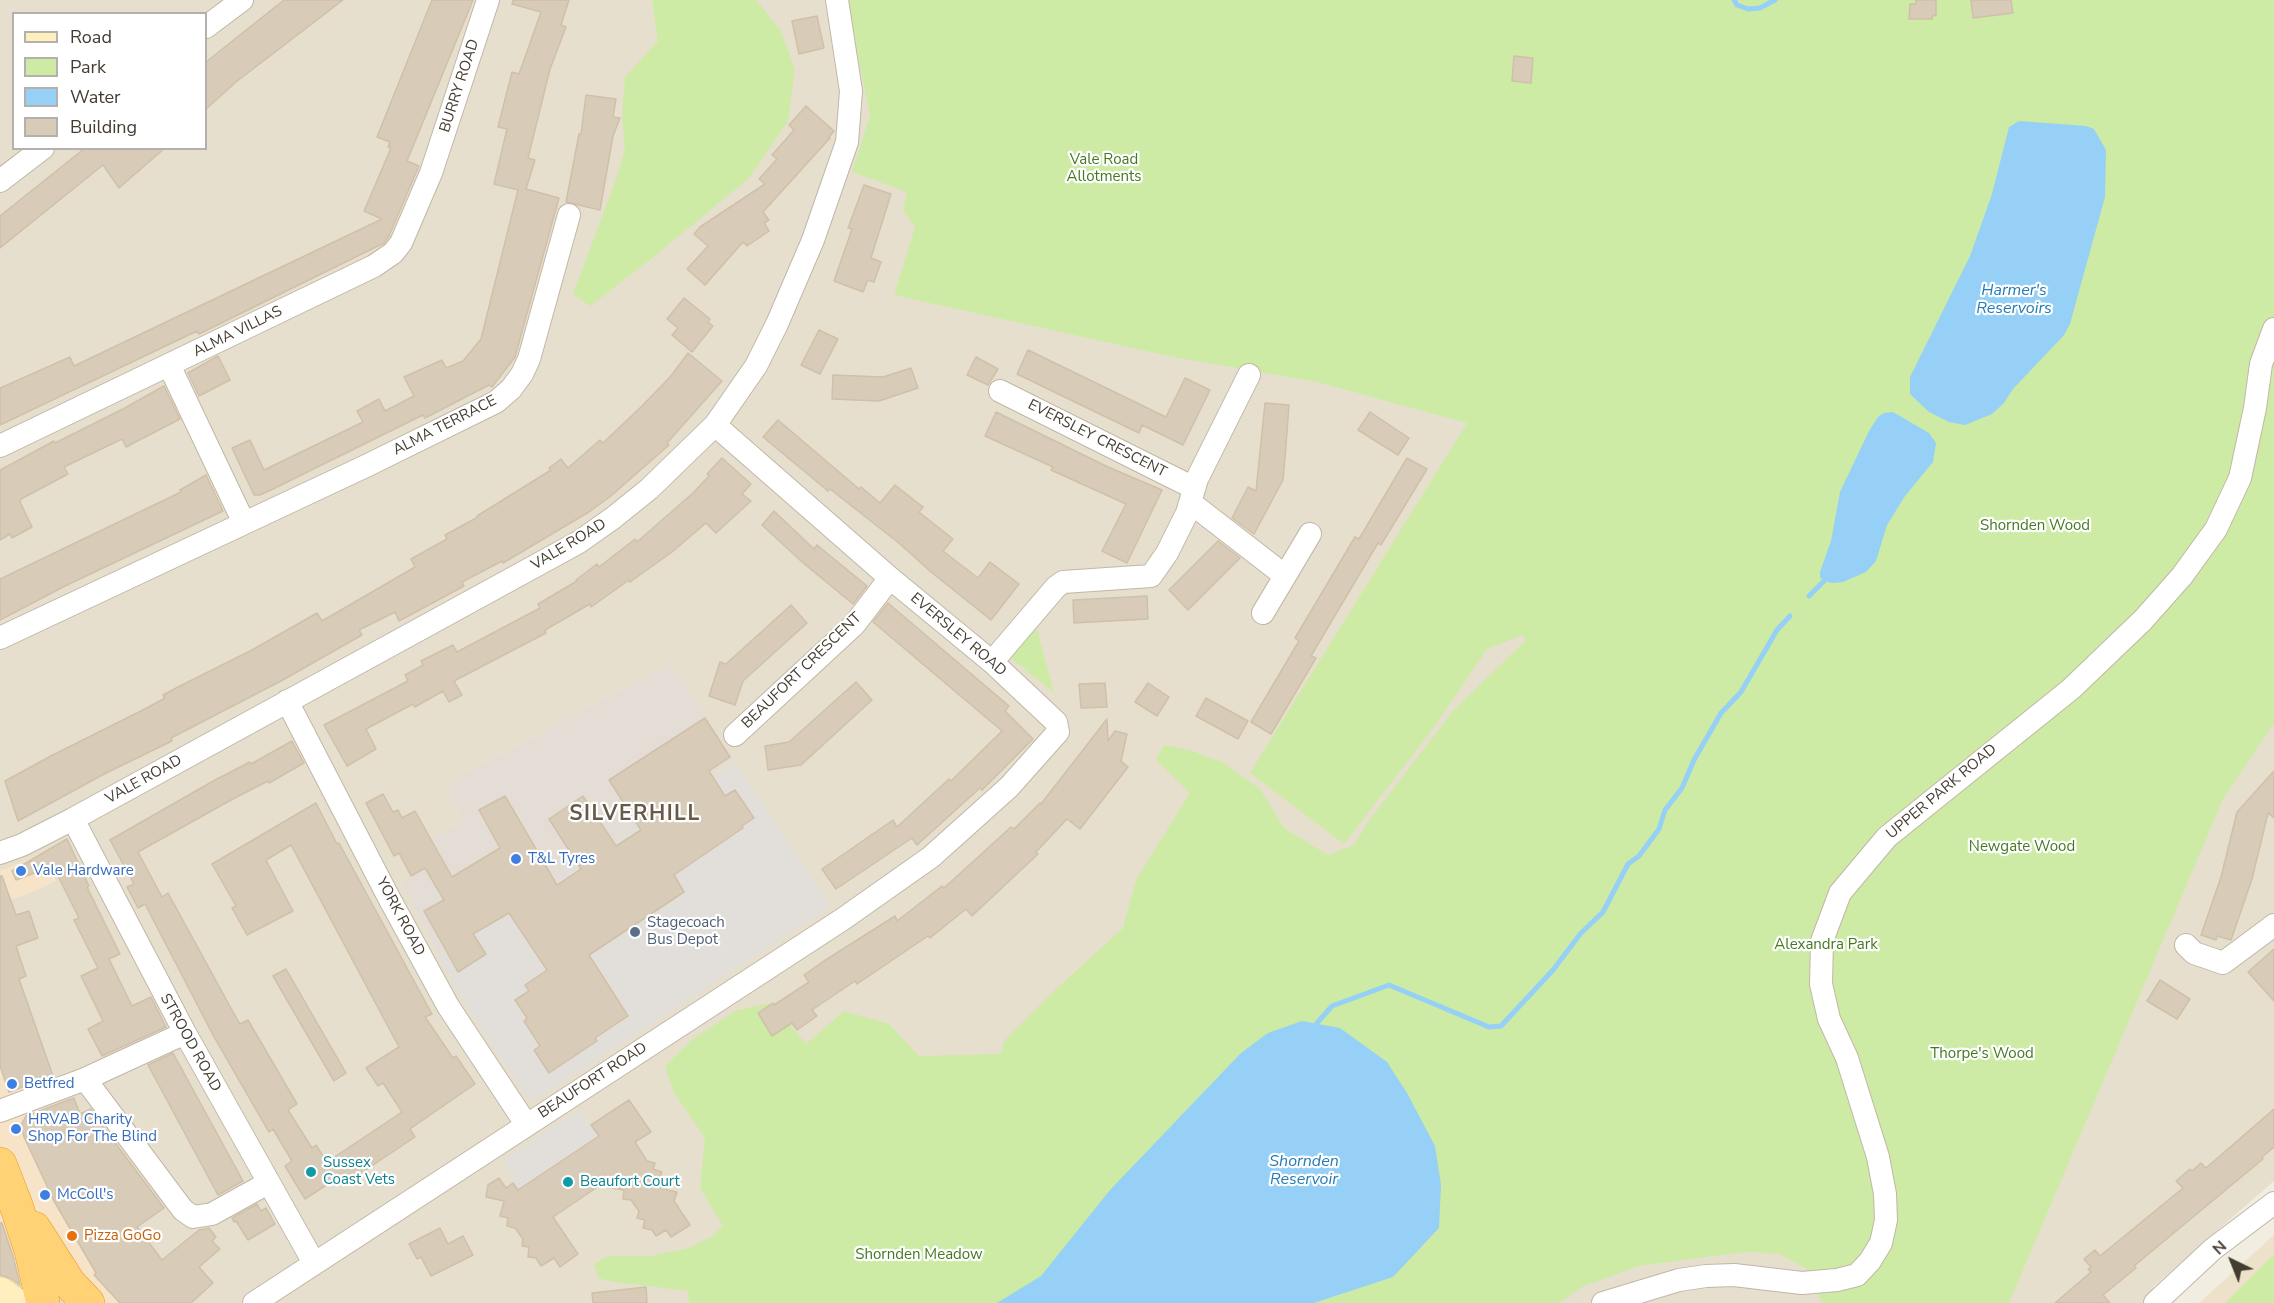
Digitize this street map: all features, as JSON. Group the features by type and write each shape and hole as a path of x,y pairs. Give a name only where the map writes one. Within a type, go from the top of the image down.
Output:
{"highway":[{"path":"0,1164 31,1251 43,1303"},
{"path":"16,1205 36,1230 69,1283 88,1303"}],"main road":[{"path":"0,1293 14,1303"}],"street":[{"path":"207,26 242,0"},
{"name":"BURRY ROAD","path":"431,173 488,0"},
{"name":"VALE ROAD","path":"0,853 22,845 73,819 579,542 614,518 649,489 716,425 756,366 777,324 813,240 847,142 851,91 837,0"},
{"path":"0,181 40,150"},
{"name":"ALMA VILLAS","path":"0,446 374,266 393,253 401,243 431,173"},
{"name":"ALMA TERRACE","path":"0,638 496,402 511,389 529,359 569,215"},
{"name":"UPPER PARK ROAD","path":"1603,1303 1679,1280 1706,1276 1734,1275 1802,1283 1838,1281 1857,1275 1870,1261 1881,1243 1886,1221 1885,1194 1878,1157 1847,1058 1829,1019 1821,984 1822,941 1840,893 1887,837 2071,689 2143,620 2182,576 2216,529 2240,478 2255,408 2261,364 2274,329"},
{"path":"169,365 243,523"},
{"path":"992,662 1056,587 1063,582 1151,576 1167,553 1249,375"},
{"name":"EVERSLEY CRESCENT","path":"1000,390 1192,496 1284,575"},
{"name":"EVERSLEY ROAD","path":"716,425 890,578 992,662 1056,722 1058,732 1009,788 931,857"},
{"path":"1263,613 1310,534"},
{"name":"BEAUFORT CRESCENT","path":"735,735 854,624 890,578"},
{"name":"YORK ROAD","path":"287,701 448,1006 526,1124"},
{"name":"STROOD ROAD","path":"73,819 185,1033 314,1263"},
{"name":"BEAUFORT ROAD","path":"254,1303 526,1124 820,935 931,857"},
{"path":"2186,945 2194,953 2223,963 2274,925"},
{"path":"0,1111 85,1079 185,1033"},
{"path":"85,1079 183,1210 193,1217 212,1214 268,1183"},
{"path":"2155,1303 2213,1250 2274,1203"}],"shaded area":[{"path":"0,0 2274,0 2274,1181 2153,1287 2166,1303 0,1303"},
{"path":"670,664 733,759 559,881 439,954 402,883 444,859 433,839 465,820 445,785"},
{"name":"Stagecoach Bus Depot","path":"735,763 831,906 531,1102 479,1025 438,957"},
{"path":"42,853 56,881 0,904 0,871"},
{"path":"0,980 45,1112 171,1303 102,1303 74,1275 14,1285 0,1275"},
{"path":"579,1110 599,1136 518,1190 513,1183 515,1179 503,1160"},
{"path":"2274,1235 2274,1303 2199,1303"}],"green space":[{"path":"652,0 756,0 781,31 795,70 788,121 749,178 590,306 573,294 617,177 625,148 622,115 625,77 658,41"},
{"name":"Alexandra Park","path":"847,0 2274,0 2274,723 2223,799 2009,1303 1822,1303 1807,1269 1779,1254 1745,1252 1638,1266 1582,1287 1559,1303 689,1303 688,1291 598,1278 594,1264 609,1256 651,1256 689,1248 713,1236 723,1226 700,1188 705,1138 673,1091 665,1066 693,1039 737,1010 770,1003 806,1044 844,1011 889,1024 919,1056 1001,1054 1004,1041 1054,991 1123,928 1136,880 1190,793 1156,760 1164,745 1192,751 1222,762 1260,789 1284,828 1328,855 1354,845 1370,819 1453,711 1526,640 1522,635 1487,649 1434,727 1344,844 1250,773 1467,423 1317,382 1178,358 894,295 915,227 903,211 907,192 852,172 870,116"},
{"path":"1036,626 1054,693 1010,657"},
{"path":"2274,1254 2274,1303 2225,1303"}],"water":[{"name":"Harmer's Reservoirs","path":"2019,121 2086,126 2094,129 2106,150 2105,197 2070,324 2064,335 1992,414 1965,425 1949,422 1929,412 1910,394 1910,377 1970,256 1992,194 2009,127"},
{"path":"1893,412 1929,433 1936,443 1933,462 1905,496 1887,525 1876,561 1866,572 1843,582 1824,581 1820,577 1820,572 1831,541 1840,492 1878,417 1884,413"},
{"name":"Shornden Reservoir","path":"1302,1021 1340,1028 1387,1062 1407,1093 1435,1146 1441,1185 1439,1228 1393,1277 1314,1303 997,1303 1041,1276 1110,1190 1241,1053 1268,1033"}],"building":[{"path":"284,0 343,0 236,82 207,108 207,61"},
{"path":"432,0 473,0 407,161 419,166 384,243 199,334 197,331 0,425 0,388 70,357 74,366 382,219 364,211 391,148 388,147 390,142 377,137"},
{"path":"513,0 569,0 561,25 566,27 550,69 528,158 535,160 526,189 559,198 515,357 492,387 489,385 425,418 423,415 273,489 260,495 254,495 232,448 250,440 264,470 363,422 357,411 379,399 385,411 414,396 404,377 442,360 446,368 463,361 481,339 518,190 494,184 507,129 498,127 512,72 519,74 541,12 512,4"},
{"path":"1916,0 1936,0 1936,16 1933,15 1932,19 1909,19 1910,4 1916,4"},
{"path":"1971,0 2011,0 2013,13 1973,18"},
{"path":"817,16 824,48 799,54 792,21"},
{"path":"1514,56 1533,58 1531,83 1512,81"},
{"path":"586,95 616,99 613,117 620,118 613,136 600,210 566,202 579,134 581,134"},
{"path":"806,106 834,131 763,212 769,220 764,223 769,231 747,246 743,242 705,285 687,269 708,246 694,234 700,227 765,184 759,179 777,159 772,155 794,130 789,125"},
{"path":"82,150 163,150 119,188 103,165 0,248 0,216"},
{"path":"864,185 891,194 871,258 881,262 874,282 868,280 863,292 834,281 852,229 848,228"},
{"path":"684,298 710,319 708,322 713,326 692,352 672,335 678,328 667,319"},
{"path":"819,330 838,339 820,374 801,365"},
{"path":"1028,350 1166,417 1185,378 1210,390 1183,445 1142,425 1139,433 1017,374"},
{"path":"688,353 722,381 667,443 669,445 611,496 589,512 503,563 502,561 462,582 464,586 399,621 395,612 359,630 362,635 281,681 18,821 5,781 143,710 165,698 163,695 252,650 317,613 322,621 415,567 411,559 447,539 445,535 478,517 551,470 549,468 561,459 568,468 600,440 603,443 671,376"},
{"path":"218,356 230,380 199,396 188,373"},
{"path":"976,357 998,369 988,385 967,375"},
{"path":"911,368 918,388 879,401 832,399 833,375 883,377"},
{"path":"164,386 180,419 126,447 122,439 64,467 68,474 21,499 20,502 32,527 12,538 10,534 0,540 0,470"},
{"path":"1265,403 1289,405 1285,458 1283,480 1254,534 1232,518 1248,487 1256,491"},
{"path":"996,412 1108,467 1162,490 1127,563 1102,551 1126,504 1051,470 1053,467 985,436"},
{"path":"1370,412 1409,438 1398,455 1358,430"},
{"path":"778,420 859,489 861,487 880,503 895,485 923,507 919,512 953,539 943,551 978,578 990,562 1019,584 991,620 900,544 830,489 828,491 763,437"},
{"path":"722,458 751,484 742,494 751,501 716,533 706,523 672,552 591,607 590,604 545,630 546,633 454,681 462,695 449,702 443,691 415,707 413,704 366,729 376,749 347,766 324,725 408,681 405,675 423,665 421,661 453,645 457,652 540,608 538,604 577,581 597,564 599,567 635,539 637,542 693,493"},
{"path":"1407,458 1427,469 1381,545 1378,543 1311,656 1316,658 1271,734 1251,722 1299,641 1295,638 1355,537 1359,539"},
{"path":"206,475 223,511 65,586 0,620 0,579 181,492 180,490"},
{"path":"774,511 814,549 817,545 867,586 853,604 762,525"},
{"path":"1218,541 1240,558 1188,610 1169,590"},
{"path":"1147,596 1148,619 1074,623 1073,600"},
{"path":"888,603 1009,706 1005,711 1033,739 982,790 980,788 917,845 912,838 836,889 822,869 893,820 897,827 949,779 951,781 1002,731 873,622"},
{"path":"791,605 807,623 743,681 735,705 709,696 720,662 726,664"},
{"path":"856,682 872,700 801,765 768,770 765,746 789,742"},
{"path":"1105,683 1107,707 1081,708 1079,684"},
{"path":"1148,683 1169,697 1157,716 1135,702"},
{"path":"1206,698 1248,721 1238,739 1196,716"},
{"path":"705,718 730,757 709,771 725,796 735,790 754,818 674,875 684,892 589,955 628,1016 595,1038 597,1041 549,1073 534,1050 540,1046 524,1021 527,1018 515,1000 529,991 525,985 547,970 509,913 473,934 486,954 458,972 424,911 444,900 425,868 411,876 399,853 394,856 366,803 383,794 393,812 398,810 402,818 415,811 452,877 500,848 479,810 505,796 557,885 581,869 549,819 583,796 616,846 641,830 609,780"},
{"path":"1107,719 1108,741 1115,731 1127,734 1121,761 1128,767 1080,829 1067,819 1036,852 1038,854 972,916 966,909 930,938 928,936 857,984 855,981 812,1010 817,1016 797,1030 792,1023 772,1036 758,1013 809,982 804,975 824,961 895,916 897,921 942,886 944,888 1011,827 1014,829 1041,804"},
{"path":"292,741 304,763 269,783 268,781 231,800 138,852 162,897 168,893 240,1024 248,1020 297,1104 288,1110 312,1148 316,1145 327,1162 402,1112 383,1083 378,1086 366,1068 399,1047 291,845 266,860 293,911 247,935 232,908 236,906 212,864 316,803 432,1014 425,1017 453,1058 456,1056 475,1084 410,1129 415,1137 352,1179 349,1174 342,1180 340,1176 305,1199 285,1166 292,1161 273,1129 269,1132 213,1035 145,904 138,908 127,887 134,884 110,840 215,780 250,762 251,764"},
{"path":"2274,771 2274,818 2268,813 2252,879 2231,940 2217,936 2216,940 2201,935 2221,877 2237,812"},
{"path":"67,839 89,886 87,887 120,954 109,959 132,1006 151,997 166,1027 102,1056 88,1029 103,1021 81,976 98,968 74,920 79,918 53,866 16,880 12,871"},
{"path":"0,876 2,876 16,915 29,911 38,938 16,946 26,976 19,979 53,1076 9,1092 0,1066"},
{"path":"2274,949 2274,1001 2248,972"},
{"path":"286,969 346,1073 334,1081 273,976"},
{"path":"2160,980 2190,999 2177,1019 2147,1001"},
{"path":"173,1053 243,1181 218,1195 148,1065"},
{"path":"74,1098 80,1114 91,1109 96,1121 98,1120 164,1208 137,1227 162,1260 199,1230 209,1228 216,1237 212,1241 220,1249 199,1267 213,1283 191,1303 120,1303 94,1275 96,1273 54,1201 24,1137 21,1125 26,1116"},
{"name":"Beaufort Court","path":"629,1100 651,1132 635,1142 647,1161 655,1163 653,1169 662,1172 660,1178 667,1190 677,1192 674,1201 690,1225 671,1237 666,1230 656,1236 652,1230 643,1228 645,1220 637,1218 639,1211 631,1200 623,1199 624,1190 599,1186 553,1217 578,1254 560,1267 554,1258 541,1266 536,1258 528,1257 529,1247 522,1246 523,1239 515,1228 507,1226 508,1218 500,1216 504,1201 486,1197 488,1185 499,1178 506,1188 513,1183 518,1190 599,1136 591,1125"},
{"path":"2274,1109 2274,1147 2262,1157 2263,1159 2134,1266 2136,1268 2103,1295 2110,1303 2055,1303 2091,1272 2088,1269 2091,1267 2084,1259 2095,1250 2100,1256 2183,1188 2176,1181 2190,1169 2192,1171 2201,1163 2206,1168"},
{"path":"257,1204 261,1211 266,1208 275,1224 248,1240 232,1218"},
{"path":"0,1223 2,1223 13,1256 20,1285 0,1275"},
{"path":"440,1228 448,1244 463,1236 473,1255 431,1276 421,1257 417,1259 409,1244"},
{"path":"646,1287 647,1303 593,1303 592,1293"}],"waterway":[{"path":"1734,0 1737,5 1748,9 1760,8 1775,0"},
{"path":"1809,596 1824,581"},
{"path":"1317,1023 1332,1006 1389,985 1489,1027 1501,1026 1553,970 1581,933 1603,912 1628,864 1639,856 1659,829 1665,810 1682,788 1694,760 1721,713 1741,692 1777,630 1790,616"}],"place":[{"name":"T&L Tyres","path":"516,859"},
{"name":"Vale Hardware","path":"21,871"},
{"name":"Stagecoach Bus Depot","path":"635,932"},
{"name":"Betfred","path":"12,1084"},
{"name":"HRVAB Charity Shop For The Blind","path":"16,1129"},
{"name":"Sussex Coast Vets","path":"311,1172"},
{"name":"Beaufort Court","path":"568,1182"},
{"name":"McColl's","path":"45,1195"},
{"name":"Pizza GoGo","path":"72,1236"}],"district":[{"name":"SILVERHILL","path":"635,815"}],"park label":[{"name":"Vale Road Allotments","path":"1104,168"},
{"name":"Shornden Wood","path":"2035,526"},
{"name":"Newgate Wood","path":"2022,847"},
{"name":"Thorpe's Wood","path":"1982,1054"},
{"name":"Shornden Meadow","path":"919,1255"}]}
